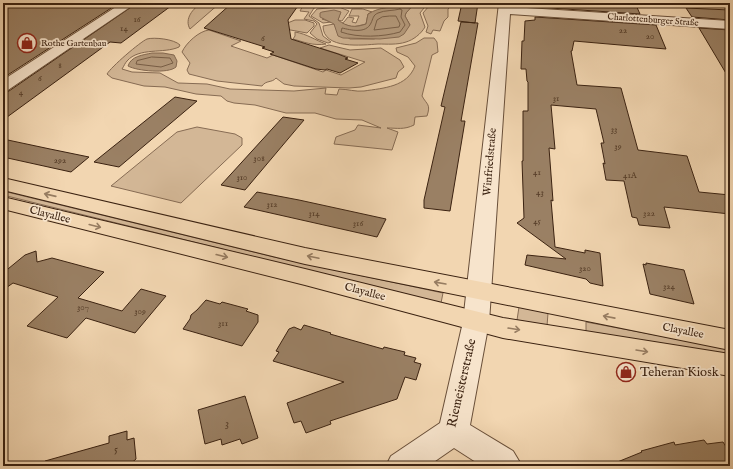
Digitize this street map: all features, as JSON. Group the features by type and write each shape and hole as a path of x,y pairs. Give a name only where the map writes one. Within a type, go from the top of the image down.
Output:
{"main road":[{"name":"Clayallee","path":"3,184 305,256 730,340"},
{"name":"Clayallee","path":"3,203 304,277 476,322 503,328 730,365"}],"street":[{"path":"3,87 130,3"},
{"name":"Charlottenburger Straße","path":"504,7 730,25"},
{"name":"Winfriedstraße","path":"476,322 504,7"},
{"name":"Riemeisterstraße","path":"402,466 454,431 476,322"},
{"path":"454,431 502,461 506,466"}],"shaded area":[{"path":"202,3 220,3 190,29 188,21 190,14"},
{"path":"415,3 428,3 420,13 425,27 417,36 406,42 399,44 354,45 336,43 329,39 325,34 323,26 334,24 337,30 350,39 374,39 410,25 405,16"},
{"path":"430,3 454,3 448,9 448,17 444,21 440,31 433,30 431,34 426,32 428,26 423,13"},
{"path":"304,4 364,6 362,8 349,8 322,5 314,8 309,16 319,23 323,36 331,42 328,43 317,39 310,33 317,24 314,21 304,19 309,12 300,11"},
{"path":"339,7 349,11 342,21 338,20 340,14 322,19 331,22 323,23 311,16 317,9"},
{"path":"352,9 363,9 372,12 368,14 366,24 353,27 342,23 348,17 354,18 352,22 356,23 359,16 349,16"},
{"path":"295,20 305,20 314,23 314,26 307,33 285,29 285,24"},
{"path":"209,30 241,41 231,46 267,58 273,55 323,72 326,70 341,75 365,62 320,48 329,45 350,50 381,48 400,60 404,67 398,72 396,78 361,87 349,88 294,86 284,84 276,78 262,86 217,81 189,74 187,70 190,63 182,52 193,38"},
{"path":"295,32 326,44 313,44 293,39"},
{"path":"150,38 159,38 173,41 180,45 179,47 173,49 138,54 127,61 122,69 132,72 160,73 178,83 207,84 230,89 294,91 326,88 325,94 337,95 339,89 364,91 387,87 401,82 411,73 415,66 408,57 397,52 396,48 416,43 424,38 434,38 437,42 438,52 432,55 422,96 429,109 427,116 415,117 414,125 407,128 387,128 398,132 392,150 334,144 336,137 355,130 358,125 381,128 362,120 336,119 315,113 286,113 255,105 234,103 227,101 221,96 196,94 165,87 144,86 112,78 107,74 143,41"},
{"path":"197,127 235,134 242,138 242,145 181,203 111,186 177,132"},
{"path":"3,191 274,257 443,293 441,303 3,195"},
{"path":"519,307 548,313 547,326 517,320"},
{"path":"586,322 730,349 730,355 586,333"}],"water":[{"path":"402,3 415,3 405,16 410,25 404,34 399,37 380,39 343,38 338,36 334,24 320,17 320,13 322,12 334,10 341,12 338,20 341,22 351,26 358,26 366,24 368,14 373,11"},
{"path":"152,53 174,55 177,61 176,67 160,71 152,71 128,66 135,58"}],"building":[{"name":"Rothe Gartenbau","path":"3,3 119,3 3,78"},
{"path":"137,3 175,3 121,43 110,42 3,120 3,93 9,91"},
{"path":"232,3 300,3 288,20 291,39 338,54 348,58 345,59 358,63 340,73 327,69 316,69 270,54 274,52 262,48 265,47 204,28"},
{"path":"462,3 478,3 475,23 458,21"},
{"path":"535,3 635,3 640,14 535,7"},
{"path":"686,8 730,10 730,20 692,17"},
{"path":"535,17 656,25 666,49 574,41 571,51 577,85 621,88 638,150 687,156 699,192 730,195 730,214 664,207 670,228 639,225 637,218 632,217 624,181 606,180 601,143 604,143 596,109 551,105 555,149 549,148 555,247 585,253 585,250 600,253 603,286 590,283 586,279 525,265 527,255 566,259 517,223 524,218 522,161 523,111 528,111 528,82 526,69 521,69 522,41 524,41 525,21 535,20"},
{"path":"461,22 478,23 461,121 465,121 450,211 424,208 424,200 445,107 441,106"},
{"path":"699,28 730,30 730,80"},
{"path":"175,97 197,101 119,167 94,162"},
{"path":"283,117 304,120 245,190 221,185"},
{"path":"3,139 89,157 71,172 3,157"},
{"path":"257,192 386,219 377,237 244,207"},
{"path":"36,251 37,262 52,258 104,272 78,298 122,311 141,289 166,296 135,333 86,318 67,338 27,326 58,297 13,283 3,290 3,273 25,255"},
{"path":"646,263 684,270 694,304 650,294 643,264 646,265"},
{"path":"206,300 220,304 222,302 248,309 246,311 258,315 258,322 242,346 183,329 191,315"},
{"path":"304,325 383,349 384,347 405,352 404,355 416,358 414,362 421,364 416,380 405,377 397,399 330,421 331,424 306,433 301,421 294,423 287,403 344,382 273,361 279,352 276,351 289,329 294,327 301,330"},
{"path":"245,396 258,438 242,444 240,439 222,445 221,439 205,444 198,410"},
{"path":"127,431 127,440 134,438 136,459 128,466 45,466 45,461 109,443 109,436"},
{"path":"704,440 707,444 723,442 730,453 730,466 610,466 642,452 641,451 674,442 675,445"}],"place":[{"name":"Rothe Gartenbau","path":"27,43"},
{"name":"Teheran Kiosk","path":"626,372"}]}
